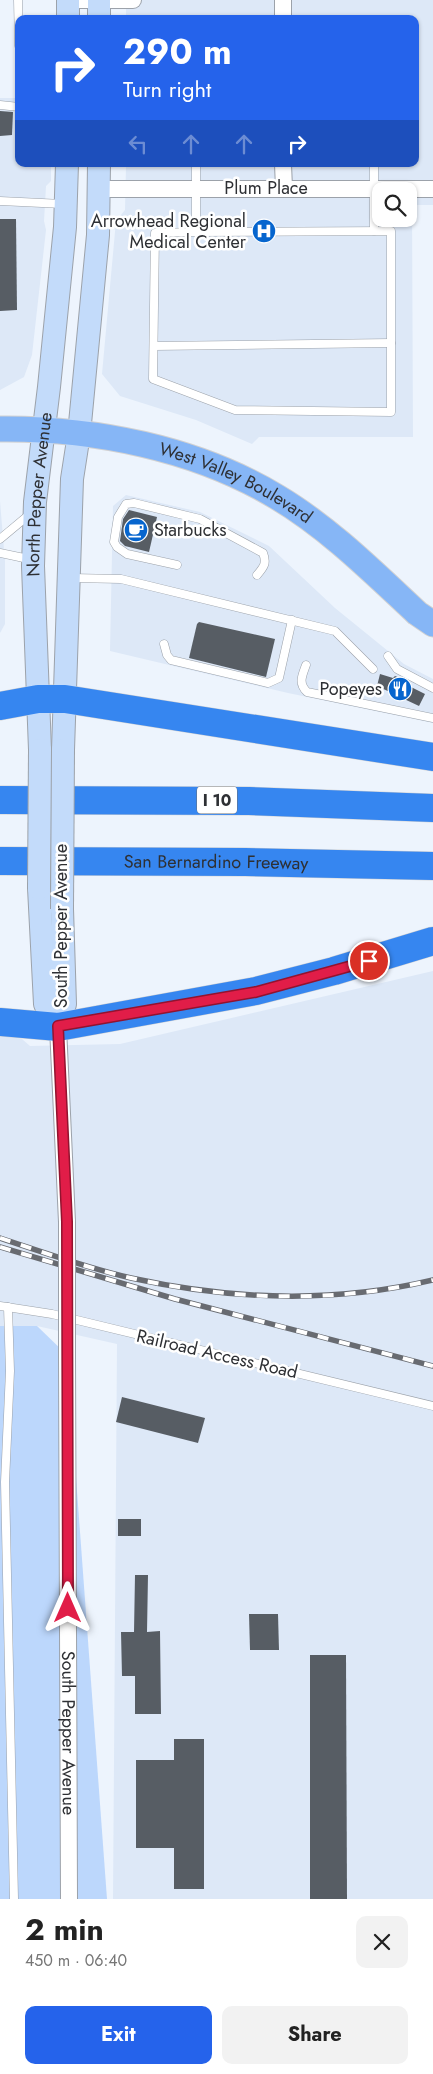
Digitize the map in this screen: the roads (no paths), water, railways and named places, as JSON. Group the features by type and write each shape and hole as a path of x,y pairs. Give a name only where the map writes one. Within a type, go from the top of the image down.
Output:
{"highway":[{"path":"0,706 38,699 65,699 433,757"},
{"name":"I 10","path":"0,800 249,800 433,808"},
{"name":"San Bernardino Freeway","path":"0,861 245,862 433,866"},
{"path":"0,1022 58,1026 272,988 433,941"}],"main road":[{"path":"68,0 68,15"},
{"path":"99,0 99,15"},
{"name":"North Pepper Avenue","path":"39,826 40,750 33,566 35,510 66,204 67,167"},
{"name":"North Pepper Avenue","path":"62,826 67,578 72,479 79,434 98,235 99,167"},
{"name":"West Valley Boulevard","path":"0,429 44,429 150,446 217,468 277,496 318,526 417,613 433,624"},
{"name":"South Pepper Avenue","path":"39,826 40,907 45,1004 58,1026"},
{"name":"South Pepper Avenue","path":"58,1026 65,1004 62,826"}],"street":[{"path":"68,0 132,0"},
{"path":"283,0 283,15"},
{"path":"283,167 284,188"},
{"name":"Plum Place","path":"99,188 372,189"},
{"name":"Plum Place","path":"417,189 433,189"},
{"name":"South Pepper Avenue","path":"58,1026 67,1222 69,1899"}],"lane":[{"path":"18,0 18,15"},
{"path":"0,105 15,106"},
{"path":"196,167 196,232"},
{"path":"374,167 374,182"},
{"path":"0,201 66,204"},
{"path":"390,231 392,412 235,410 154,379 155,233 196,232 390,231"},
{"path":"154,346 391,343"},
{"path":"177,565 128,554 117,547 114,542 118,517 126,504 134,503 191,516 208,523 263,553 264,567 257,576"},
{"path":"0,539 35,510"},
{"path":"0,553 24,558 33,566"},
{"path":"67,578 121,578 335,631 373,669"},
{"path":"164,644 167,655 171,660 268,683 274,682 279,678 292,620"},
{"path":"388,656 397,669 433,688"},
{"path":"306,665 301,678 302,686 307,692 433,718"},
{"path":"4,1307 10,1371 5,1482 14,1899"},
{"name":"Railroad Access Road","path":"4,1307 52,1314 433,1406"}],"railway":[{"path":"0,1238 82,1265 131,1278 207,1291 244,1295 320,1296 395,1288 433,1280"},
{"path":"0,1247 175,1299 433,1366"}],"place":[{"name":"Arrowhead Regional Medical Center","path":"264,231"},
{"name":"Starbucks","path":"136,530"},
{"name":"Popeyes","path":"400,689"}]}
